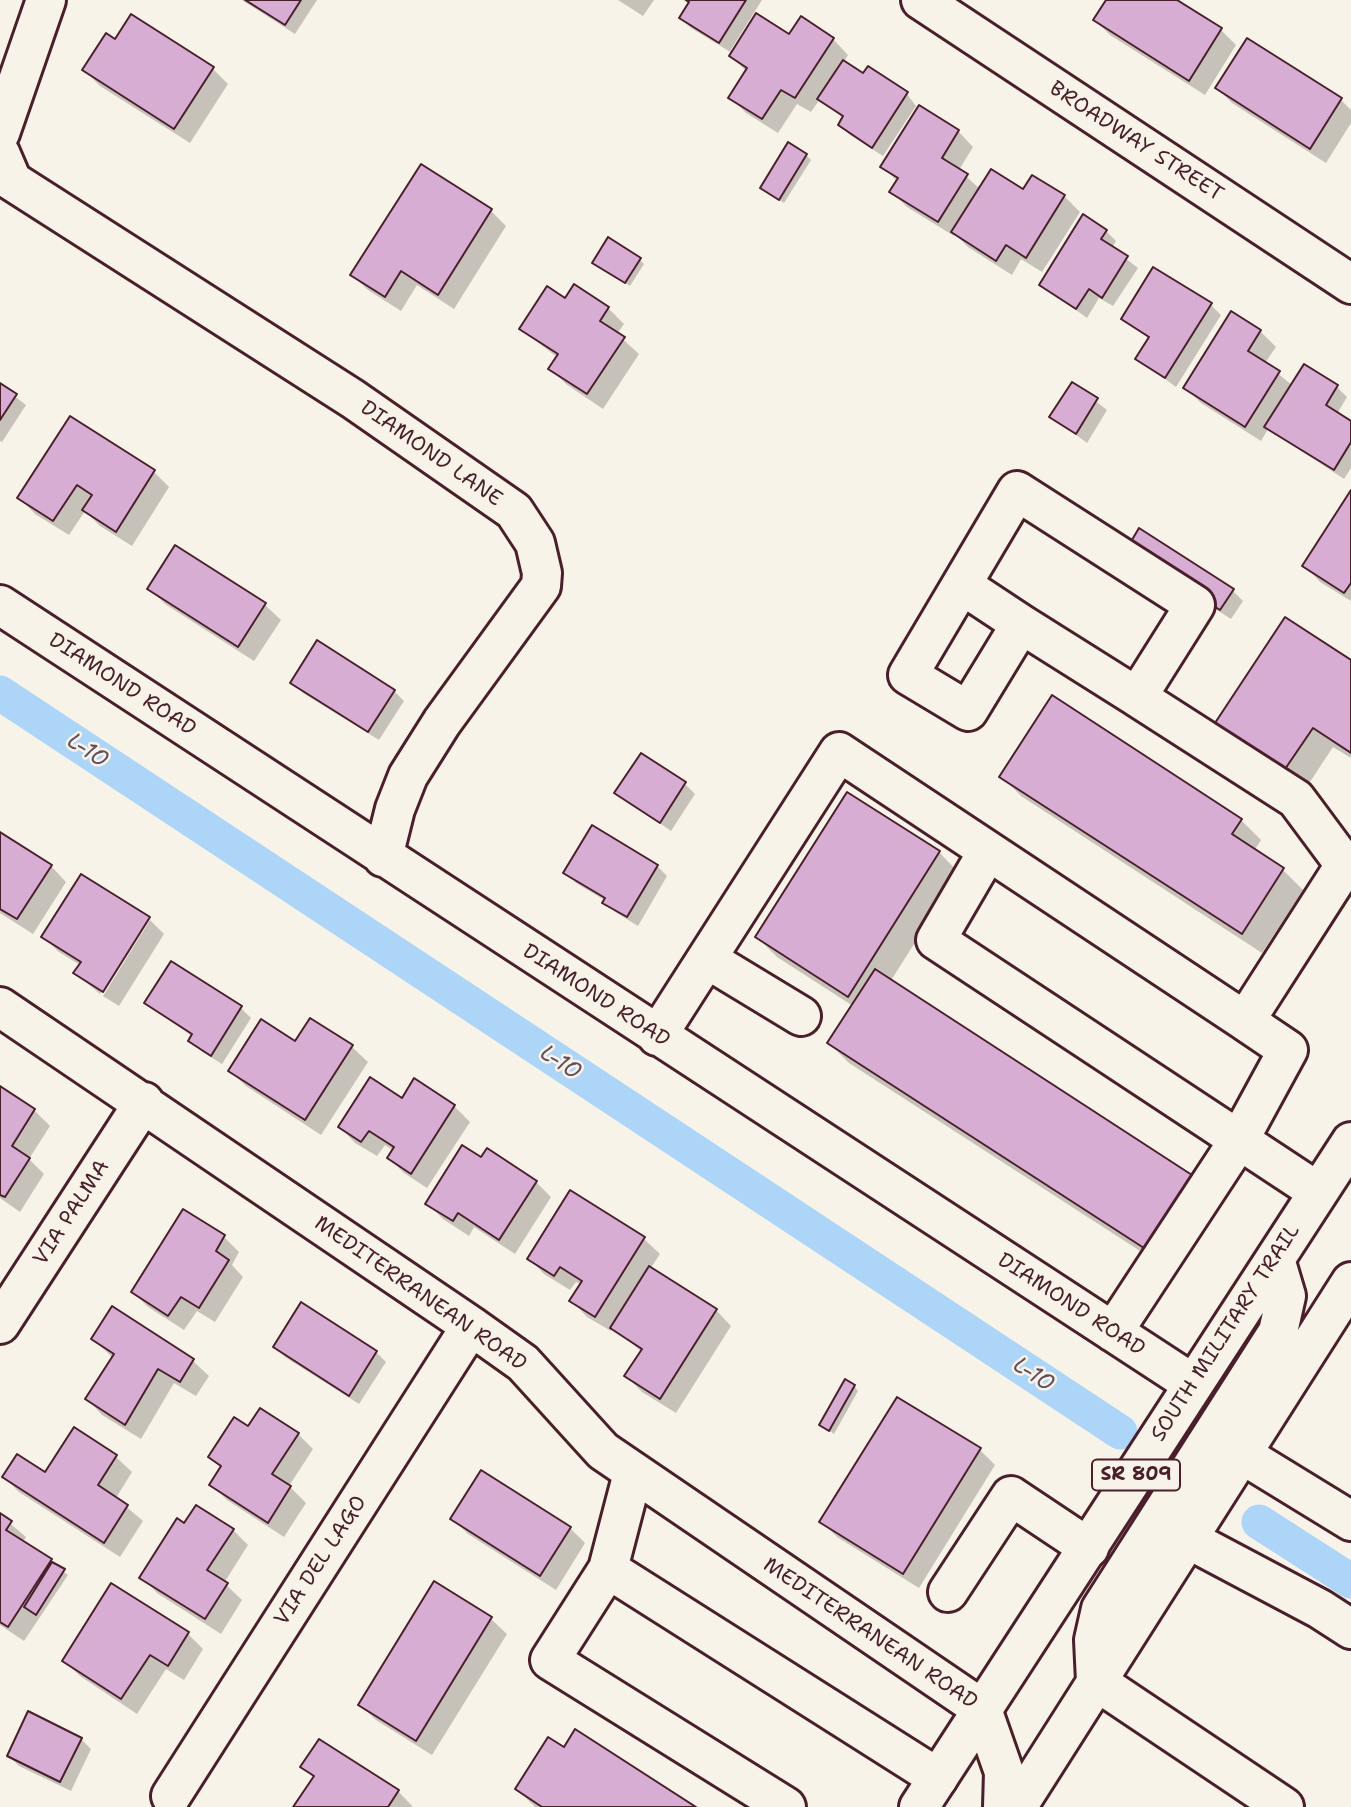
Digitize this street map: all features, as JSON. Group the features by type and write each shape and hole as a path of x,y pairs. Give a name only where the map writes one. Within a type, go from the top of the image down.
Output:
{"street":[{"path":"0,133 47,0"},
{"name":"BROADWAY STREET","path":"921,0 1351,284"},
{"name":"DIAMOND LANE","path":"6,167 353,399 514,511 535,543 542,573 541,586 442,722 408,776 395,809 383,857"},
{"path":"1021,624 968,711 908,676 1017,491 1195,606 1138,697"},
{"path":"961,585 1296,799 1348,867 1245,1021"},
{"name":"DIAMOND ROAD","path":"0,605 1193,1384"},
{"path":"657,1036 838,752 1288,1049 1239,1140 1113,1332"},
{"path":"988,850 936,940 1318,1192"},
{"path":"707,959 801,1016"},
{"name":"MEDITERRANEAN ROAD","path":"0,1007 144,1101 523,1363 603,1451 632,1473 982,1709 1004,1772 1003,1807"},
{"name":"VIA PALMA","path":"0,1324 144,1101"},
{"name":"SOUTH MILITARY TRAIL","path":"928,1793 1090,1548 1351,1142"},
{"path":"1275,1258 1286,1296 1278,1332 1101,1609 1094,1640 1096,1681 1284,1807"},
{"name":"SR 809","path":"1017,1807 1351,1282"},
{"name":"VIA DEL LAGO","path":"171,1796 471,1326"},
{"path":"1240,1454 1351,1521"},
{"path":"632,1473 608,1569 551,1660 786,1807"},
{"path":"947,1592 1011,1496 1090,1548"},
{"path":"1186,1538 1320,1609 1351,1629"},
{"path":"608,1569 928,1793"}],"building":[{"path":"245,0 301,0 285,25"},
{"path":"686,0 746,0 719,43 679,18 689,2"},
{"path":"1106,0 1177,0 1222,28 1189,81 1093,20"},
{"path":"756,13 789,34 801,16 834,38 795,98 781,90 762,119 728,98 747,68 729,56"},
{"path":"131,14 214,67 174,129 82,70 106,33 115,39"},
{"path":"1247,38 1342,98 1310,149 1215,88"},
{"path":"843,60 863,73 868,66 908,92 872,148 838,125 843,116 817,99"},
{"path":"919,105 959,130 942,158 968,174 938,222 889,192 898,178 880,167"},
{"path":"788,142 807,154 779,200 760,188"},
{"path":"421,164 492,209 438,295 401,271 385,297 350,275"},
{"path":"991,169 1023,189 1032,175 1065,195 1026,258 1006,245 996,261 951,232"},
{"path":"1083,214 1107,230 1101,239 1128,256 1102,298 1089,289 1076,309 1039,285"},
{"path":"608,237 641,258 625,283 592,263"},
{"path":"1153,267 1212,303 1165,378 1135,359 1149,337 1121,319"},
{"path":"574,284 609,307 600,321 625,337 587,394 548,369 558,354 519,329 547,286 565,298"},
{"path":"1231,311 1261,330 1248,351 1280,371 1245,427 1183,388"},
{"path":"1304,364 1338,385 1326,405 1351,421 1351,442 1334,470 1264,427"},
{"path":"1072,382 1098,398 1076,434 1049,417"},
{"path":"0,383 17,394 0,420"},
{"path":"70,416 155,470 116,532 82,510 92,495 77,485 53,521 17,498"},
{"path":"1351,490 1351,583 1344,593 1302,566"},
{"path":"1139,528 1234,589 1220,610 1126,550"},
{"path":"175,545 266,603 238,647 147,589"},
{"path":"1285,617 1351,660 1351,753 1313,728 1283,772 1213,726"},
{"path":"317,640 395,690 368,732 290,683"},
{"path":"1052,695 1242,819 1232,834 1284,868 1242,934 999,777"},
{"path":"641,753 686,782 660,823 614,793"},
{"path":"847,792 940,851 848,997 755,937"},
{"path":"592,825 658,865 627,917 602,903 605,898 563,873"},
{"path":"0,832 52,865 17,919 0,909"},
{"path":"81,874 150,917 103,992 73,973 81,962 41,937"},
{"path":"171,961 242,1006 211,1056 188,1041 192,1034 144,1003"},
{"path":"875,969 1195,1177 1147,1250 827,1043"},
{"path":"310,1018 353,1045 305,1120 228,1071 261,1019 295,1041"},
{"path":"370,1077 402,1098 414,1078 455,1105 411,1174 387,1158 394,1147 369,1131 361,1142 338,1127"},
{"path":"0,1086 35,1109 12,1146 30,1158 5,1197 0,1195"},
{"path":"462,1145 481,1157 487,1148 537,1181 499,1240 458,1213 453,1221 425,1204"},
{"path":"570,1190 645,1237 595,1317 569,1301 582,1281 560,1267 554,1276 527,1259"},
{"path":"183,1209 225,1235 216,1251 229,1260 199,1308 181,1297 168,1316 131,1292"},
{"path":"649,1266 717,1309 660,1399 624,1376 642,1349 610,1328"},
{"path":"301,1302 377,1351 349,1396 273,1347"},
{"path":"112,1306 194,1359 180,1382 158,1369 125,1425 85,1399 114,1354 91,1339"},
{"path":"845,1379 855,1385 829,1431 819,1425"},
{"path":"897,1397 981,1448 903,1574 819,1522"},
{"path":"260,1408 299,1433 272,1474 291,1486 268,1523 209,1485 221,1466 208,1457 234,1417 248,1426"},
{"path":"74,1427 117,1455 98,1485 128,1505 104,1543 2,1477 17,1454 45,1472"},
{"path":"481,1470 571,1527 540,1576 450,1519"},
{"path":"196,1505 234,1529 207,1570 228,1583 205,1619 139,1578 177,1518 184,1523"},
{"path":"0,1513 12,1521 6,1530 52,1559 8,1627 0,1622"},
{"path":"52,1562 65,1569 36,1615 24,1607"},
{"path":"434,1581 492,1617 416,1741 358,1705"},
{"path":"111,1583 189,1632 168,1666 150,1655 121,1699 62,1661"},
{"path":"28,1711 82,1738 60,1782 7,1756"},
{"path":"575,1729 696,1807 542,1807 515,1789 548,1737 564,1747"},
{"path":"319,1739 399,1790 388,1807 293,1807 314,1776 300,1767"}],"waterway":[{"name":"L-10","path":"0,693 1120,1432"},
{"name":"L-10","path":"1259,1522 1351,1581"}]}
